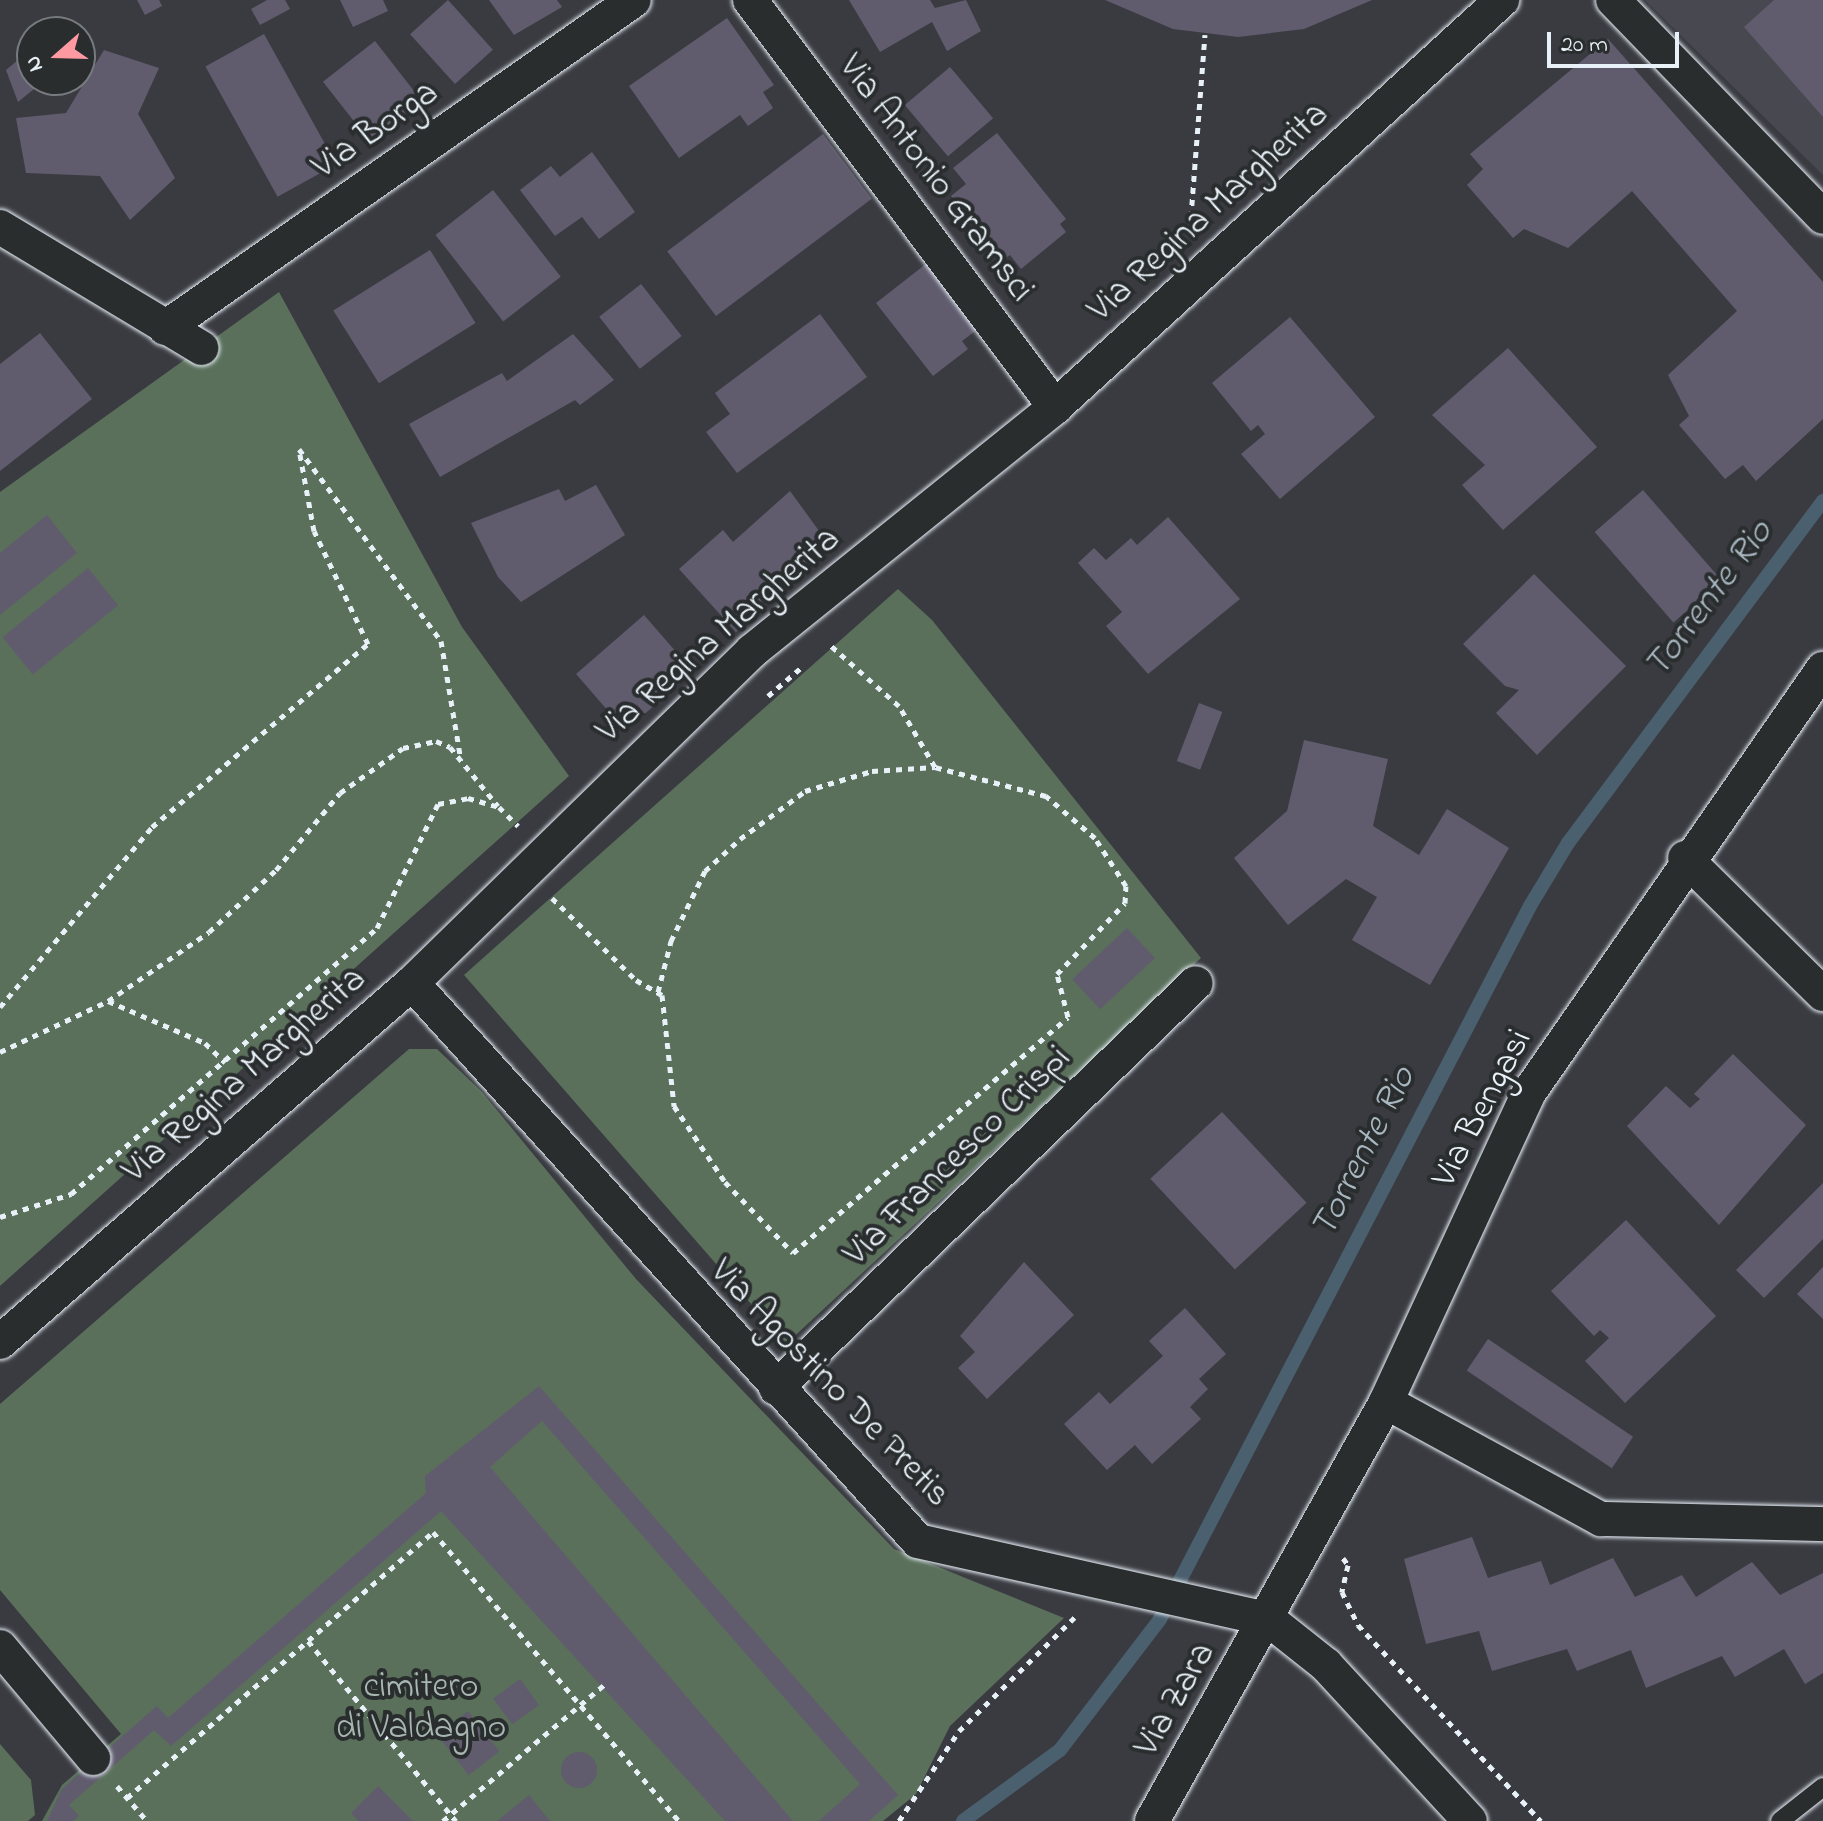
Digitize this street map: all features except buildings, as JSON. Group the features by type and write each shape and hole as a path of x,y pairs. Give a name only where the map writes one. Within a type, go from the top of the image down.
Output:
{"street":[{"name":"Via Borga","path":"165,328 634,0"},
{"name":"Via Antonio Gramsci","path":"750,0 1055,407"},
{"name":"Via Regina Margherita","path":"0,1342 412,983 542,850 752,651 1055,407 1502,0"},
{"path":"1613,0 1823,217"},
{"path":"0,227 201,348"},
{"name":"Via Bengasi","path":"1268,1619 1386,1402 1530,1091 1685,858 1823,669"},
{"path":"1685,858 1823,994"},
{"name":"Via Agostino De Pretis","path":"412,983 776,1388 918,1541 1203,1602 1268,1619 1326,1665 1470,1821"},
{"name":"Via Francesco Crispi","path":"776,1388 1196,983"},
{"path":"1386,1402 1601,1519 1823,1524"},
{"name":"Via Zara","path":"1152,1821 1268,1619"},
{"path":"0,1647 103,1770"}],"lane":[{"path":"1780,1821 1823,1787"}],"path":[{"path":"1190,236 1205,35"},
{"path":"0,1007 152,827 368,644 314,531 299,449 441,641 460,755 499,807 542,850"},
{"path":"819,652 831,642 899,706 935,767"},
{"path":"759,703 807,662"},
{"path":"0,1052 108,1001 245,902 318,815 380,762 419,742 460,755"},
{"path":"935,767 1046,796 1095,838 1126,886 1125,903 1057,974 1068,1017 793,1253 725,1182 674,1106 658,992 671,941 705,871 740,839 805,791 872,771 935,767"},
{"path":"0,1217 71,1194 377,928 438,804 468,798 499,807"},
{"path":"544,890 658,992"},
{"path":"108,1001 205,1043 225,1062"},
{"path":"127,1798 433,1532 679,1821"},
{"path":"1333,1552 1347,1560 1342,1592 1358,1625 1541,1821"},
{"path":"899,1821 959,1731 1077,1615"},
{"path":"308,1641 456,1821"},
{"path":"443,1821 605,1684"},
{"path":"103,1770 147,1821"}],"shaded area":[{"path":"1645,0 1823,0 1823,175"}],"green space":[{"path":"279,292 462,627 569,776 0,1286 0,492"},
{"path":"898,589 932,620 1201,958 786,1344 464,975"},
{"name":"cimitero di Valdagno","path":"409,1049 437,1049 482,1092 636,1279 894,1549 1064,1618 950,1726 916,1794 883,1821 42,1821 62,1785 121,1734 0,1590 0,1404"},
{"path":"0,1744 31,1780 35,1815 28,1821 0,1821"}],"waterway":[{"name":"Torrente Rio","path":"963,1821 1060,1750 1160,1619 1530,906 1568,843 1823,501"}]}
